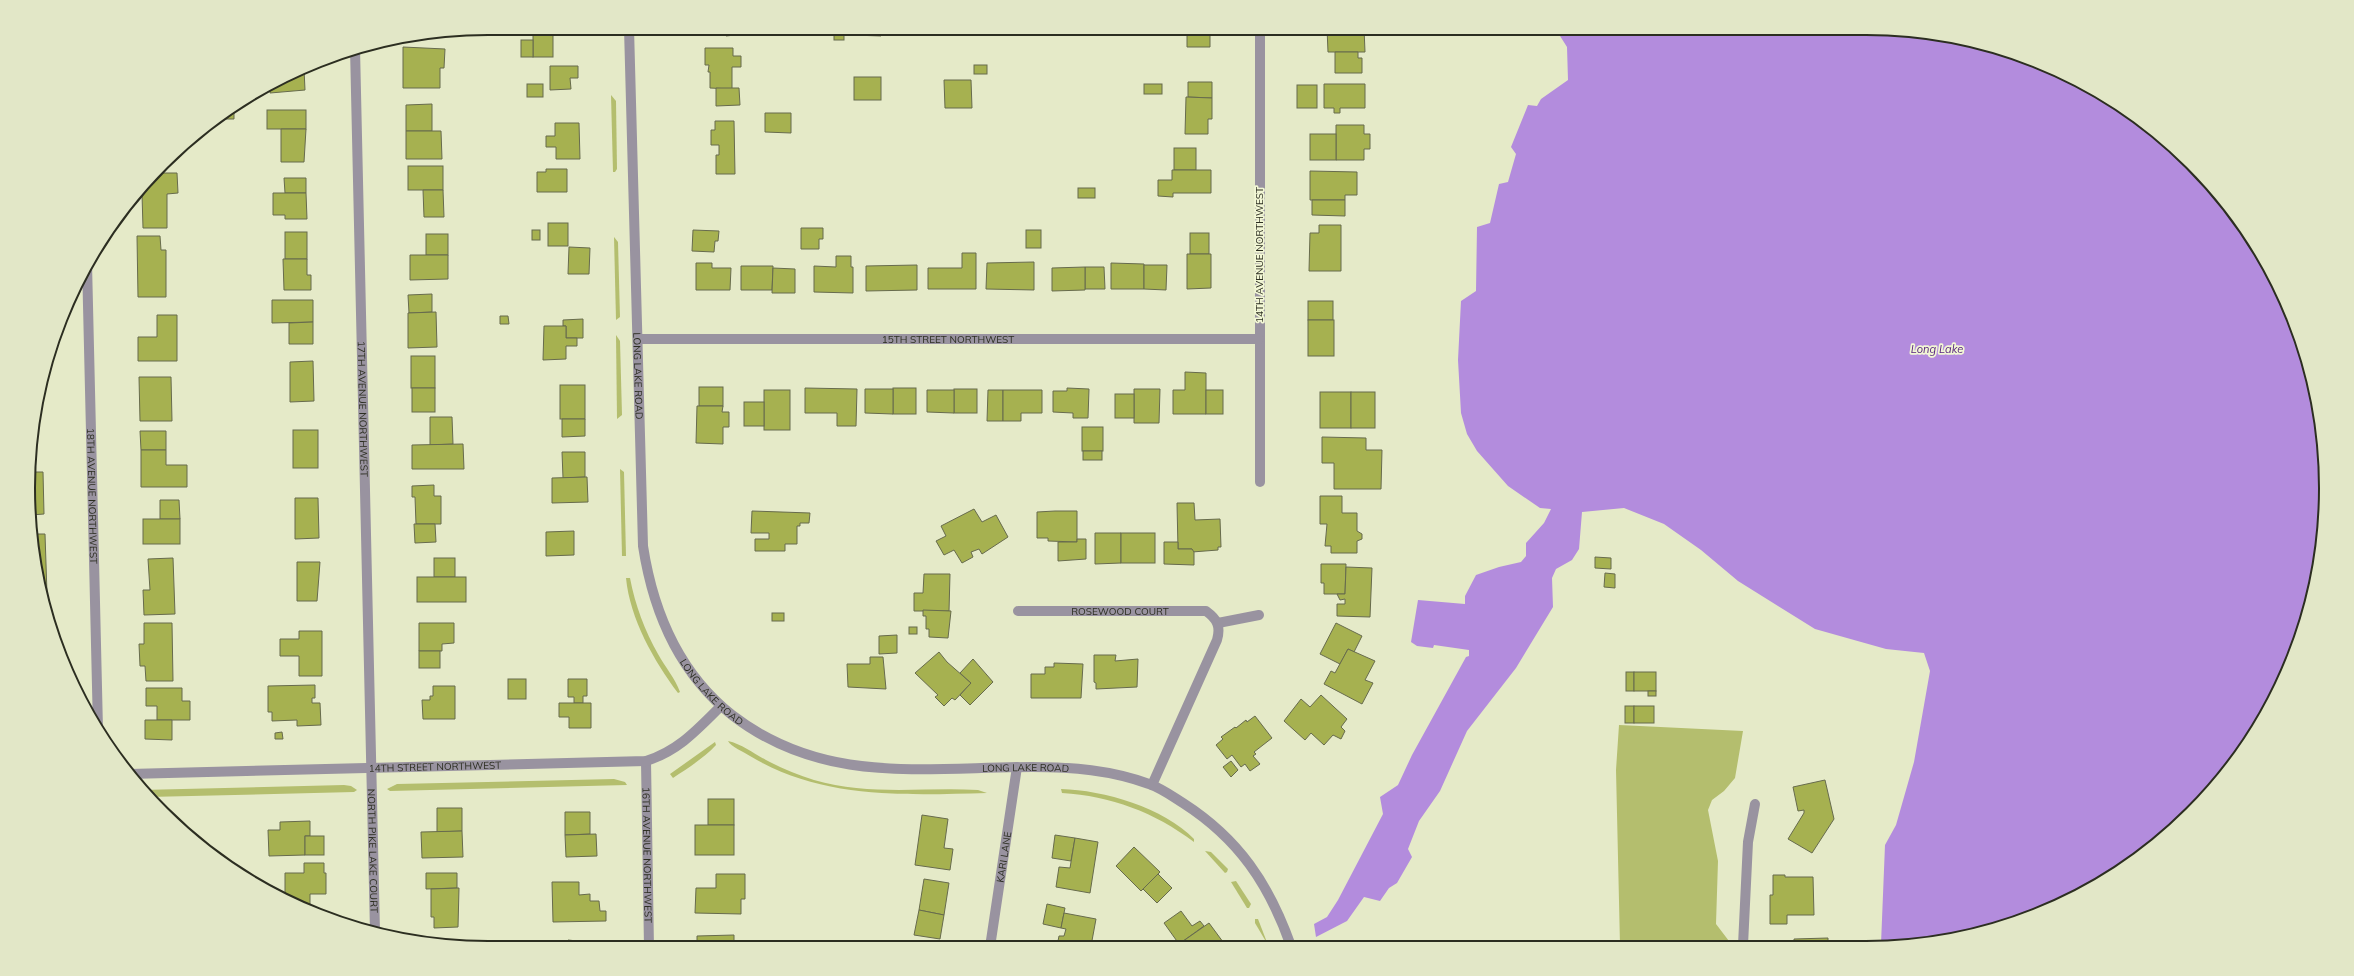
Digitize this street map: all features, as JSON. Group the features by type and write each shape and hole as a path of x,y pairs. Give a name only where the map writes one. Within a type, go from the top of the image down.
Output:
{"street":[{"name":"LONG LAKE ROAD","path":"629,35 642,524 649,582 660,618 677,651 696,680 720,706 746,725 771,740 798,752 830,762 901,770 1017,768 1079,769 1106,772 1152,785 1201,814 1226,836 1248,861 1279,912 1289,941"},
{"name":"14TH AVENUE NORTHWEST","path":"1260,35 1260,482"},
{"name":"17TH AVENUE NORTHWEST","path":"355,55 372,769"},
{"name":"18TH AVENUE NORTHWEST","path":"87,278 98,717"},
{"name":"15TH STREET NORTHWEST","path":"638,339 1259,339"},
{"name":"ROSEWOOD COURT","path":"1018,611 1206,612 1214,616 1218,623"},
{"path":"1152,785 1217,640 1220,631 1218,623 1259,615"},
{"name":"14TH STREET NORTHWEST","path":"137,774 646,761 666,755 690,737 720,706"},
{"name":"16TH AVENUE NORTHWEST","path":"646,761 649,941"},
{"name":"KARI LANE","path":"991,941 1017,768"},
{"name":"NORTH PIKE LAKE COURT","path":"372,769 375,927"},
{"path":"1743,941 1748,842 1755,804"}],"green space":[{"path":"611,95 616,101 617,169 615,172 613,172"},
{"path":"614,237 618,242 620,317 616,320"},
{"path":"616,335 620,341 622,415 617,419"},
{"path":"620,469 624,472 626,556 622,556"},
{"path":"626,578 630,578 645,627 658,654 678,687 680,692 678,693 660,667 644,639 632,609"},
{"path":"1619,725 1743,731 1735,778 1724,791 1712,800 1708,810 1718,861 1716,924 1729,941 1620,941 1616,770"},
{"path":"728,741 733,742 790,771 814,780 834,785 855,788 896,790 978,790 987,793 896,794 836,788 806,781 778,770 738,749"},
{"path":"715,742 716,745 696,763 673,778 670,774"},
{"path":"614,779 625,782 627,785 390,791 387,789 397,784"},
{"path":"344,785 351,786 357,790 354,792 157,797 150,790"},
{"path":"1061,789 1078,790 1114,797 1150,810 1167,818 1181,828 1194,839 1194,842 1163,822 1131,807 1098,798 1062,793"},
{"path":"1205,851 1211,852 1228,869 1227,872 1225,873"},
{"path":"1236,881 1251,904 1249,908 1247,908 1231,882"},
{"path":"1255,919 1258,919 1266,941 1266,941 1255,923"}],"water":[{"name":"Long Lake","path":"1559,35 1896,36 1925,39 1983,50 2039,69 2118,111 2165,147 2207,189 2243,236 2285,315 2304,371 2310,400 2318,458 2319,488 2318,518 2310,576 2304,605 2285,661 2243,740 2207,787 2165,829 2118,865 2066,894 2039,907 2012,917 1983,926 1954,932 1925,937 1881,940 1885,845 1896,825 1914,762 1930,671 1924,653 1886,649 1815,629 1738,581 1701,550 1664,524 1624,508 1582,512 1579,549 1572,560 1556,569 1552,578 1553,607 1516,668 1467,731 1440,791 1419,821 1408,849 1412,857 1397,883 1389,888 1380,901 1364,897 1347,921 1316,937 1314,924 1327,917 1338,900 1383,814 1380,797 1398,785 1412,755 1466,657 1469,656 1469,650 1434,645 1433,648 1417,646 1411,642 1418,600 1465,604 1465,596 1476,575 1499,567 1521,562 1526,556 1526,543 1544,523 1551,509 1540,508 1508,486 1477,451 1467,434 1461,413 1458,360 1461,301 1476,291 1477,227 1490,223 1499,184 1508,182 1516,154 1511,147 1528,105 1537,106 1541,99 1568,80 1567,47"}],"building":[{"path":"533,35 553,35 553,57 533,57"},
{"path":"834,35 844,35 844,40 834,40"},
{"path":"853,35 881,35 881,36"},
{"path":"1187,35 1210,35 1210,47 1187,47"},
{"path":"1327,35 1364,35 1365,52 1328,52"},
{"path":"521,40 533,40 533,57 521,57"},
{"path":"403,47 445,49 444,68 440,68 440,88 403,88"},
{"path":"705,48 733,48 733,56 741,56 741,67 732,67 732,89 710,88 710,72 708,72 709,65 705,65"},
{"path":"1335,52 1358,52 1358,58 1362,58 1362,73 1335,73"},
{"path":"974,65 987,65 987,74 974,74"},
{"path":"550,66 578,66 578,78 570,78 571,89 550,90"},
{"path":"304,74 305,90 270,93 270,91"},
{"path":"854,77 881,77 881,100 854,100"},
{"path":"944,80 971,80 972,108 945,108"},
{"path":"1188,82 1212,82 1212,98 1188,97"},
{"path":"527,84 543,84 543,97 527,97"},
{"path":"1144,84 1162,84 1162,94 1144,94"},
{"path":"1324,84 1365,84 1365,108 1340,108 1340,113 1334,113 1334,108 1324,108"},
{"path":"1297,85 1317,85 1317,108 1297,108"},
{"path":"716,88 739,88 740,105 716,106"},
{"path":"1186,97 1212,98 1212,119 1208,119 1208,134 1185,134"},
{"path":"432,104 432,131 406,131 406,105"},
{"path":"267,110 306,110 306,129 267,129"},
{"path":"234,112 234,119 225,119"},
{"path":"765,113 791,113 791,133 765,132"},
{"path":"715,121 734,121 735,174 716,174 716,155 719,155 719,145 711,145 711,130 715,130"},
{"path":"555,123 579,123 580,159 556,159 556,147 546,147 546,136 555,136"},
{"path":"1336,125 1364,125 1364,134 1370,134 1370,149 1364,149 1364,160 1336,160"},
{"path":"281,129 306,129 304,162 281,162"},
{"path":"406,131 441,131 442,159 406,159"},
{"path":"1310,134 1336,134 1336,160 1310,160"},
{"path":"1174,148 1196,148 1196,170 1174,170"},
{"path":"408,166 443,166 443,190 408,190"},
{"path":"546,169 567,169 567,192 537,192 537,172 546,172"},
{"path":"1172,170 1211,170 1211,193 1173,193 1173,197 1158,196 1158,180 1172,180"},
{"path":"1310,171 1357,172 1357,195 1345,195 1345,200 1310,200"},
{"path":"163,173 177,173 178,193 167,194 167,228 143,228 142,195"},
{"path":"284,178 306,178 306,193 285,193"},
{"path":"1078,188 1095,188 1095,198 1078,198"},
{"path":"423,190 443,190 444,217 424,217"},
{"path":"273,193 306,193 307,219 285,219 285,215 273,215"},
{"path":"1312,200 1345,200 1345,216 1312,215"},
{"path":"548,223 568,223 568,246 548,246"},
{"path":"1319,225 1341,225 1341,271 1309,271 1310,233 1319,233"},
{"path":"801,228 823,228 823,239 819,239 819,249 801,249"},
{"path":"532,230 540,230 540,240 532,240"},
{"path":"693,230 719,231 718,241 715,241 714,252 692,251"},
{"path":"1026,230 1041,230 1041,248 1026,248"},
{"path":"285,232 307,232 307,259 285,259"},
{"path":"1190,233 1209,233 1209,254 1190,254"},
{"path":"426,234 448,234 448,255 426,255"},
{"path":"137,236 160,236 161,250 166,250 166,297 138,297"},
{"path":"569,247 590,248 589,274 568,274"},
{"path":"962,253 976,253 976,289 928,289 928,268 962,268"},
{"path":"1187,254 1211,254 1211,288 1187,289"},
{"path":"410,255 448,255 448,279 410,280"},
{"path":"836,256 851,256 851,267 853,267 853,293 814,292 814,266 836,267"},
{"path":"283,259 307,259 307,275 311,275 311,290 284,290"},
{"path":"1034,262 1034,290 986,289 987,263"},
{"path":"696,263 712,263 712,268 731,268 730,290 696,290"},
{"path":"1111,263 1144,264 1144,289 1111,289"},
{"path":"917,265 917,290 866,291 866,266"},
{"path":"1144,265 1167,265 1166,290 1144,289"},
{"path":"741,266 773,266 772,290 741,290"},
{"path":"1085,267 1104,267 1105,289 1085,289"},
{"path":"1085,267 1085,290 1052,291 1052,268"},
{"path":"773,268 795,269 795,293 772,293"},
{"path":"432,294 432,312 409,313 408,295"},
{"path":"272,300 313,300 313,322 272,323"},
{"path":"1308,301 1333,301 1333,320 1308,320"},
{"path":"436,312 437,347 408,348 408,313"},
{"path":"157,315 177,315 177,361 138,361 138,337 157,337"},
{"path":"500,316 508,316 509,324 500,324"},
{"path":"583,319 583,338 566,338 566,326 563,326 563,320"},
{"path":"1308,320 1334,320 1334,356 1308,356"},
{"path":"313,322 313,344 289,344 289,323"},
{"path":"544,326 566,326 566,338 577,338 577,346 566,346 566,359 543,360"},
{"path":"411,356 435,356 435,388 411,388"},
{"path":"313,361 314,401 290,402 290,362"},
{"path":"1185,372 1206,373 1206,414 1173,414 1173,390 1185,390"},
{"path":"139,377 171,377 172,421 140,421"},
{"path":"560,385 585,385 585,419 560,419"},
{"path":"699,387 723,387 723,406 699,406"},
{"path":"412,388 435,388 435,412 412,412"},
{"path":"805,388 857,389 856,426 837,426 837,413 805,413"},
{"path":"893,388 916,388 916,414 893,414"},
{"path":"1067,388 1089,389 1088,418 1073,418 1073,413 1053,412 1053,391 1067,391"},
{"path":"865,389 893,389 893,414 865,413"},
{"path":"954,389 977,389 977,413 954,413"},
{"path":"1134,389 1160,389 1159,423 1134,423"},
{"path":"764,390 790,390 790,430 764,430"},
{"path":"927,390 954,390 954,413 927,412"},
{"path":"988,390 1003,390 1003,421 987,421"},
{"path":"1003,390 1042,390 1042,413 1021,413 1021,421 1003,421"},
{"path":"1206,390 1223,390 1223,414 1206,414"},
{"path":"1320,392 1351,392 1351,428 1320,428"},
{"path":"1351,392 1375,392 1375,428 1351,428"},
{"path":"1115,394 1134,394 1134,418 1115,418"},
{"path":"744,402 764,402 764,426 744,426"},
{"path":"697,406 723,406 722,412 729,412 729,427 723,427 723,444 696,443"},
{"path":"430,417 452,417 453,444 430,445"},
{"path":"562,419 585,419 585,436 562,437"},
{"path":"1082,427 1103,427 1103,451 1082,451"},
{"path":"293,430 318,430 318,468 293,468"},
{"path":"140,431 166,431 166,450 141,450"},
{"path":"1322,437 1366,438 1366,450 1382,450 1381,489 1334,489 1334,463 1322,463"},
{"path":"463,444 464,469 412,469 412,445"},
{"path":"141,450 166,450 166,465 187,465 187,487 141,487"},
{"path":"1083,451 1102,451 1102,460 1083,460"},
{"path":"562,452 585,452 585,477 563,478"},
{"path":"36,472 43,472 44,514 36,515"},
{"path":"587,477 588,502 552,503 552,478"},
{"path":"434,485 434,496 441,496 441,524 416,524 415,497 412,497 412,486"},
{"path":"1320,496 1342,496 1342,513 1357,513 1357,531 1362,534 1362,539 1357,541 1357,553 1331,553 1331,546 1325,546 1327,524 1320,524"},
{"path":"295,498 318,498 319,538 295,539"},
{"path":"160,500 179,500 180,519 160,519"},
{"path":"1177,503 1194,503 1195,520 1220,519 1221,547 1218,547 1218,550 1192,552 1192,549 1178,549"},
{"path":"974,509 982,522 996,515 1008,537 982,554 979,549 971,552 973,557 962,563 954,550 944,555 936,541 946,536 941,526"},
{"path":"752,511 810,513 809,523 800,523 800,526 797,526 797,544 785,544 785,551 755,551 755,539 769,539 769,533 751,533"},
{"path":"1077,511 1077,542 1048,541 1048,538 1037,538 1037,512"},
{"path":"143,519 180,519 180,544 143,544"},
{"path":"414,524 435,524 436,542 415,543"},
{"path":"574,531 574,555 546,556 546,532"},
{"path":"1095,533 1121,533 1121,563 1095,564"},
{"path":"1121,533 1155,533 1155,563 1121,563"},
{"path":"38,534 45,534 47,590"},
{"path":"1077,539 1086,539 1086,559 1058,561 1058,542 1077,542"},
{"path":"1164,542 1178,542 1178,549 1192,549 1194,552 1194,565 1164,564"},
{"path":"1595,557 1611,558 1611,569 1595,568"},
{"path":"173,558 175,614 144,615 143,590 150,590 148,559"},
{"path":"434,558 455,558 455,577 434,577"},
{"path":"297,562 320,562 317,601 297,601"},
{"path":"1321,564 1346,564 1345,594 1324,594 1324,583 1321,583"},
{"path":"1346,567 1372,568 1370,617 1337,616 1337,604 1345,604 1345,599 1340,600 1337,594 1345,594"},
{"path":"1605,573 1615,574 1615,588 1604,587"},
{"path":"924,574 950,574 949,611 914,611 914,593 923,593"},
{"path":"417,577 466,577 466,602 417,602"},
{"path":"923,610 951,611 948,638 929,637 929,629 926,629 926,616 923,616"},
{"path":"772,613 784,613 784,621 772,621"},
{"path":"144,623 172,623 173,681 146,681 145,666 140,666 139,644 144,644"},
{"path":"419,623 454,623 454,643 442,644 442,651 419,651"},
{"path":"1336,623 1362,636 1354,652 1348,649 1340,664 1320,654"},
{"path":"909,627 917,627 917,634 909,634"},
{"path":"299,631 322,631 322,676 299,676 299,656 280,656 280,639 299,639"},
{"path":"897,635 897,653 879,654 879,636"},
{"path":"1348,649 1375,661 1365,680 1373,683 1362,704 1324,684 1331,671 1335,673"},
{"path":"419,651 440,651 440,668 419,668"},
{"path":"939,652 947,662 971,683 955,700 952,698 944,706 935,697 938,695 915,673"},
{"path":"1094,655 1116,655 1115,661 1138,659 1137,687 1096,689 1096,683 1094,682"},
{"path":"870,657 883,657 886,689 848,687 847,664 870,664"},
{"path":"973,659 993,682 970,705 960,695 971,683 960,673"},
{"path":"1054,663 1083,664 1081,698 1031,698 1031,674 1045,674 1045,667 1054,667"},
{"path":"1626,672 1634,672 1634,691 1626,691"},
{"path":"1634,672 1656,672 1656,691 1634,691"},
{"path":"508,679 526,679 526,699 508,699"},
{"path":"568,679 587,679 587,696 583,696 583,703 574,703 574,697 568,697"},
{"path":"315,685 315,698 312,698 312,703 320,703 321,725 297,726 297,720 272,721 272,712 268,712 268,686"},
{"path":"433,686 455,686 455,719 423,719 422,700 430,700 430,696 433,696"},
{"path":"146,688 182,688 182,701 190,701 190,720 157,720 157,706 146,706"},
{"path":"1648,691 1656,691 1656,696 1648,696"},
{"path":"1321,695 1347,719 1341,727 1345,731 1341,739 1333,735 1324,745 1311,733 1305,740 1284,721 1301,699 1310,707"},
{"path":"559,703 591,703 591,728 569,728 569,717 559,717"},
{"path":"1625,706 1634,706 1634,723 1625,723"},
{"path":"1634,706 1654,706 1654,723 1634,723"},
{"path":"1255,716 1272,738 1254,752 1256,754 1253,756 1260,764 1250,771 1245,764 1241,767 1232,755 1227,759 1216,745 1223,739 1221,737 1246,720 1247,722"},
{"path":"145,720 172,720 172,740 145,739"},
{"path":"282,732 283,739 275,739 275,733"},
{"path":"1231,761 1238,770 1231,777 1223,767"},
{"path":"1825,780 1834,819 1812,853 1788,839 1804,813 1804,810 1798,811 1793,787"},
{"path":"708,799 734,799 734,825 708,825"},
{"path":"437,808 462,808 462,831 437,832"},
{"path":"565,812 590,812 590,834 565,835"},
{"path":"922,815 948,819 944,848 953,849 950,870 915,865"},
{"path":"310,821 310,836 305,836 305,855 269,856 268,830 280,830 280,822"},
{"path":"695,825 734,825 734,855 695,855"},
{"path":"462,831 463,857 422,858 421,832"},
{"path":"596,834 597,856 566,857 565,835"},
{"path":"1055,835 1075,838 1071,861 1052,858"},
{"path":"305,836 324,836 324,855 305,855"},
{"path":"1075,838 1098,842 1090,893 1056,887 1059,867 1070,868"},
{"path":"1134,847 1160,872 1141,891 1116,866"},
{"path":"304,863 324,863 324,873 326,873 326,894 310,894 310,905 285,892 285,873 304,873"},
{"path":"426,873 457,873 457,888 426,889"},
{"path":"716,874 745,874 745,899 741,899 741,914 695,913 696,888 716,888"},
{"path":"1158,874 1172,888 1157,903 1143,889"},
{"path":"1773,875 1785,875 1785,877 1813,877 1814,915 1787,915 1787,924 1770,924 1770,895 1773,895"},
{"path":"924,879 949,883 944,915 919,910"},
{"path":"552,882 579,882 579,895 590,894 590,901 599,901 600,911 606,911 606,921 553,922"},
{"path":"459,888 458,927 434,928 434,917 431,917 431,889"},
{"path":"1047,904 1065,908 1061,928 1043,924"},
{"path":"919,910 944,915 940,939 914,935"},
{"path":"1181,911 1192,926 1200,921 1204,926 1183,941 1177,941 1164,923"},
{"path":"1064,913 1096,919 1092,941 1058,941 1059,936 1064,936 1066,929 1061,928"},
{"path":"1209,923 1222,941 1183,941"},
{"path":"734,935 734,941 697,941 697,936"},
{"path":"1828,938 1828,941 1794,941 1794,939"}]}
